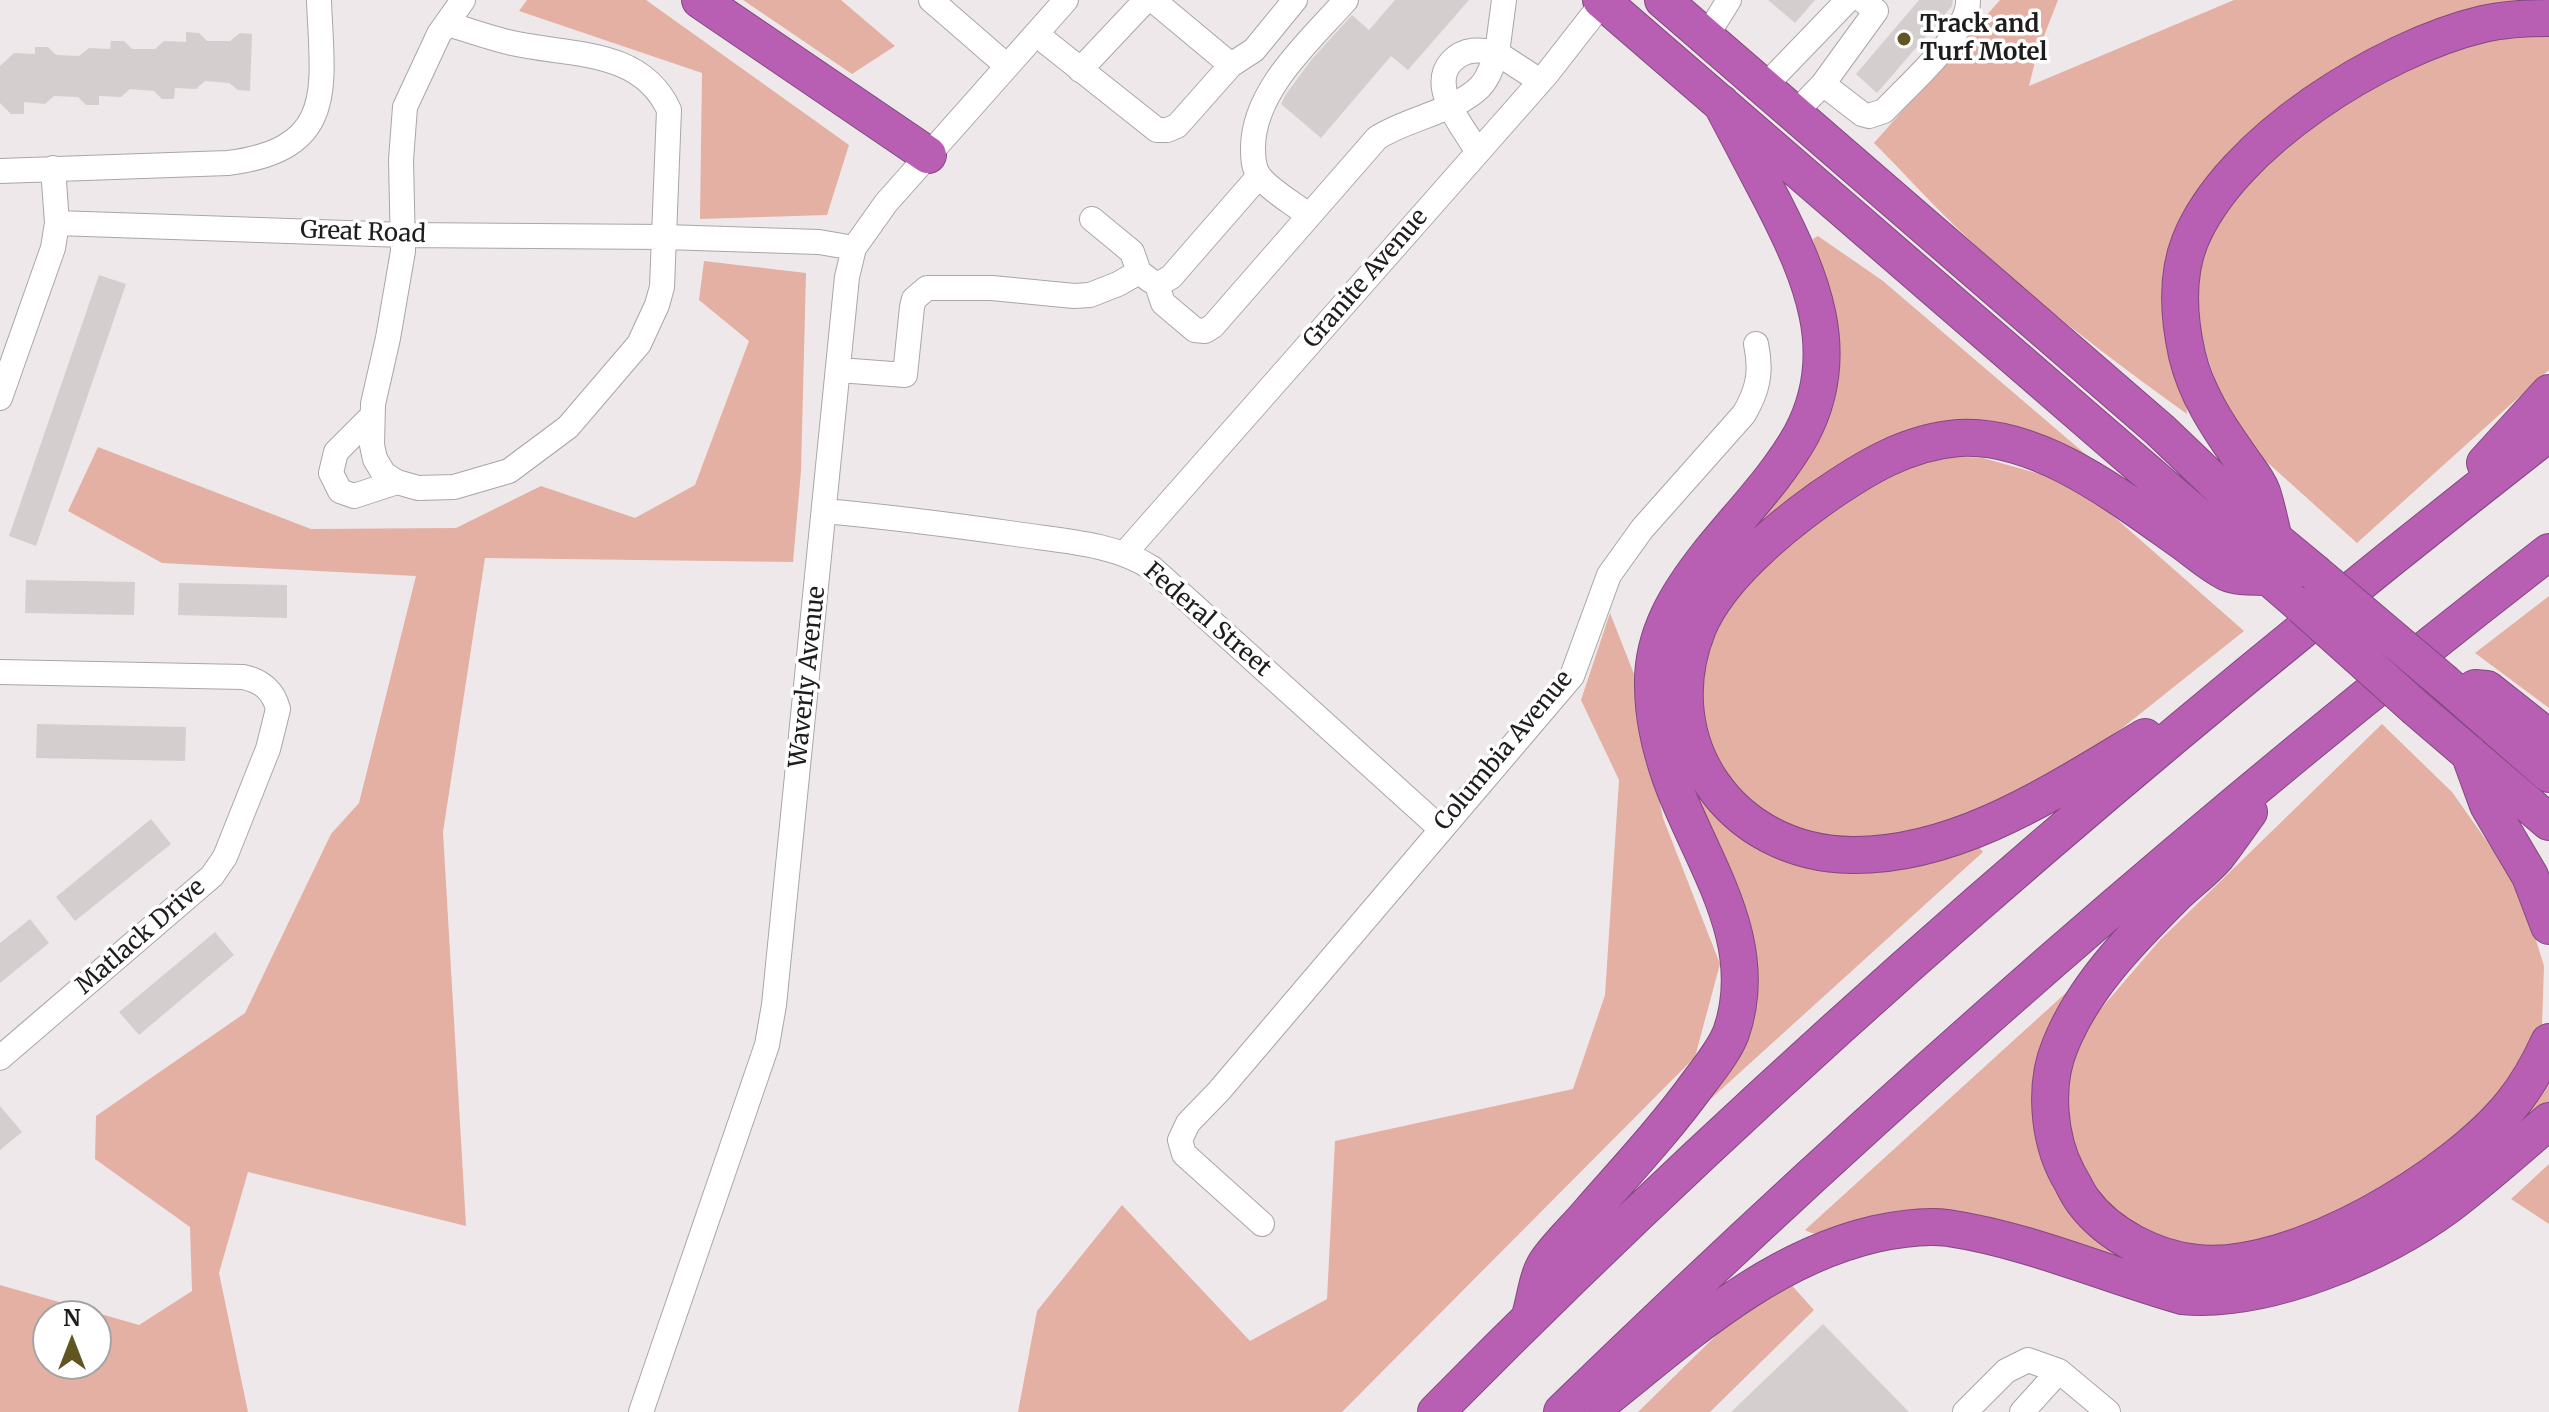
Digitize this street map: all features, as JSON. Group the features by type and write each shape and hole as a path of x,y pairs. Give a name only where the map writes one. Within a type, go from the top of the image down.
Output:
{"highway":[{"path":"700,0 928,155"},
{"path":"1663,0 2160,430 2274,539 2549,774"},
{"path":"1602,1 2549,822"},
{"path":"2274,539 2261,490 2203,401 2187,356 2181,309 2183,267 2201,218 2244,163 2318,101 2361,74 2418,46 2459,31 2515,19 2549,18"},
{"path":"1530,1316 1544,1265 1677,1112 1706,1073 1729,1038 1742,992 1739,956 1728,914 1672,781 1656,730 1655,660 1659,638 1676,599 1800,436 1814,405 1821,369 1821,329 1813,290 1796,248 1721,103"},
{"path":"2429,527 2549,393"},
{"path":"1436,1412 1530,1316 1701,1152 1962,916 2239,681 2549,433"},
{"path":"2239,681 2017,811 1932,843 1892,852 1851,855 1796,848 1762,832 1731,808 1699,762 1684,705 1687,665 1699,626 1737,571 1803,511 1842,484 1881,460 1921,444 1962,438 2000,442 2036,453 2111,491 2230,575 2268,577"},
{"path":"1562,1412 1837,1151 2283,765 2549,552"},
{"path":"2501,589 2549,563"},
{"path":"2445,683 2487,689 2549,738"},
{"path":"2469,753 2488,805 2530,876 2549,926"},
{"path":"2283,765 2215,858 2138,932 2106,970 2078,1009 2059,1048 2050,1088 2052,1129 2064,1168 2084,1202 2110,1228 2131,1241 2177,1260 2219,1264 2298,1245 2335,1231 2411,1190 2468,1147 2510,1106 2534,1074 2549,1042"},
{"path":"1589,1412 1705,1319 1751,1288 1798,1260 1847,1241 1896,1229 1945,1228 1990,1236 2182,1296 2232,1296 2321,1272 2406,1232 2448,1205 2549,1121"}],"street":[{"path":"0,171 228,163 254,160 288,144 313,120 321,99 319,0"},
{"path":"447,24 513,43 606,58 640,73 663,97 669,110 662,287 649,325 626,362 568,427 509,471 454,487 418,488 397,482 384,474 375,459 372,445 372,416 400,276 404,235 401,160 405,107 439,34 463,0"},
{"path":"931,0 1007,66"},
{"name":"Waverly Avenue","path":"641,1412 767,1045 774,1005 847,277 854,248 886,203 1066,0"},
{"path":"1080,70 1146,0"},
{"path":"1153,0 1231,65"},
{"path":"1036,34 1149,126 1162,131 1177,126 1231,65 1254,50 1295,0"},
{"path":"1308,215 1259,176 1253,162 1257,119 1269,94 1293,60 1346,0"},
{"path":"1092,219 1132,252 1163,303 1195,330 1205,331 1213,326 1377,138 1394,126 1450,105 1480,87 1497,53 1504,0"},
{"path":"1706,37 1729,0"},
{"path":"1764,87 1848,0"},
{"path":"1795,113 1823,84 1876,11 1862,0"},
{"path":"1823,84 1862,114 1869,116 1884,111 1956,35 1968,0"},
{"name":"Granite Avenue","path":"1125,553 1540,81 1602,1"},
{"path":"1478,152 1450,105 1443,84 1444,75 1456,56 1468,51 1497,53 1540,81"},
{"path":"0,398 53,248 57,223 53,168"},
{"path":"839,370 905,375 914,299 927,288 992,288 1074,296 1090,295 1118,284 1148,278 1171,277 1259,176"},
{"name":"Great Road","path":"57,223 404,235 665,237 819,242 854,248"},
{"name":"Columbia Avenue","path":"1262,1224 1184,1154 1180,1140 1188,1123 1219,1091 1572,676 1609,575 1642,529 1744,414 1758,384 1761,367 1756,344"},
{"path":"372,416 336,452 331,473 340,491 354,496 397,482"},
{"name":"Federal Street","path":"825,511 903,518 1073,542 1125,553 1152,568 1440,828"},
{"name":"Matlack Drive","path":"0,672 243,677 269,688 278,709 268,749 225,857 212,876 0,1058"},
{"path":"1965,1412 2006,1371 2028,1360 2059,1371 2108,1412"},
{"path":"2022,1412 2059,1371"}],"shaded area":[{"path":"527,0 646,0 849,145 827,215 700,219 702,73 519,11"},
{"path":"743,0 841,0 895,46 852,74"},
{"path":"2000,0 2058,0 2037,54 2029,86 2234,0 2549,0 2549,5 2457,17 2177,230 2187,414 2038,301 1982,252 1874,143"},
{"path":"2549,32 2549,370 2357,543 2258,454 2219,391 2195,321 2200,254 2230,199 2307,127 2392,75 2476,41"},
{"path":"1818,236 1883,281 2111,476 2109,480 2032,439 1982,425 1939,427 1893,441 1846,464 1801,495 1759,531 1723,570 1695,610 1678,649 1673,670 1676,733 1701,791 1739,832 1785,857 1836,867 1891,864 1979,847 1983,852 1693,1115 1730,1063 1748,1026 1755,987 1753,948 1744,914 1676,759 1666,714 1666,675 1673,640 1686,608 1727,548 1801,457 1828,407 1835,364 1834,343 1829,301 1813,239"},
{"path":"704,261 806,273 801,471 793,562 485,558 443,832 466,1226 248,1172 219,1273 248,1412 0,1412 0,1285 52,1300 32,1300 32,1380 112,1380 112,1317 139,1325 192,1291 190,1227 95,1159 96,1116 245,1013 331,834 359,803 416,576 162,563 68,511 98,447 311,529 456,528 541,486 635,518 695,485 749,341 699,300"},
{"path":"1951,456 1983,458 2040,474 2095,500 2244,631 2111,737 2036,787 1930,831 1837,841 1777,823 1730,784 1705,737 1700,672 1725,610 1764,564 1806,526 1874,485 1920,463"},
{"path":"2549,596 2549,708 2475,653"},
{"path":"1610,613 1634,674 1663,818 1720,964 1695,1057 1342,1412 1018,1412 1037,1311 1122,1205 1250,1341 1327,1299 1335,1141 1573,1089 1605,995 1619,780 1581,700"},
{"path":"2382,724 2452,792 2520,888 2544,966 2542,1026 2518,1075 2476,1122 2413,1172 2347,1210 2242,1247 2177,1246 2122,1220 2088,1183 2065,1119 2069,1067 2092,1019 2160,940"},
{"path":"2091,970 2088,981 2059,1022 2045,1052 2039,1090 2042,1138 2052,1169 2067,1197 2086,1221 2109,1242 2135,1258 2164,1269 2195,1276 2228,1276 2270,1268 2316,1253 2363,1232 2410,1205 2454,1174 2494,1141 2526,1105 2549,1069 2549,1105 2464,1175 2375,1233 2306,1264 2239,1282 2204,1284 2170,1279 2014,1229 1960,1218 1900,1216 1833,1233 1805,1230"},
{"path":"2549,1164 2549,1224 2511,1199"},
{"path":"1787,1280 1814,1310 1710,1412 1638,1412 1741,1311"}],"building":[{"path":"1395,0 1469,0 1408,70 1391,56 1321,138 1281,104 1286,94 1312,59 1352,15 1369,30"},
{"path":"1768,0 1815,0 1795,23"},
{"name":"Track and Turf Motel","path":"1919,0 1953,0 1952,6 1877,93 1856,74"},
{"path":"186,32 199,33 207,41 230,41 240,33 252,34 250,91 238,90 229,83 205,81 196,89 175,88 174,99 162,99 154,91 130,89 121,97 99,96 99,105 86,105 78,97 54,96 45,104 24,102 24,114 11,114 0,103 0,66 14,53 35,54 35,47 48,47 56,55 79,56 89,48 110,49 111,41 124,41 132,49 155,49 164,41 186,42"},
{"path":"99,275 126,284 36,546 9,536"},
{"path":"26,580 135,582 134,615 25,613"},
{"path":"179,583 287,585 287,618 178,615"},
{"path":"37,724 186,727 185,761 36,758"},
{"path":"151,819 171,844 75,921 56,897"},
{"path":"30,919 49,943 0,983 0,943"},
{"path":"215,932 234,955 139,1035 119,1012"},
{"path":"0,1106 22,1132 0,1150"},
{"path":"1823,1324 1909,1412 1731,1412"}],"place":[{"name":"Track and Turf Motel","path":"1904,39"}]}
